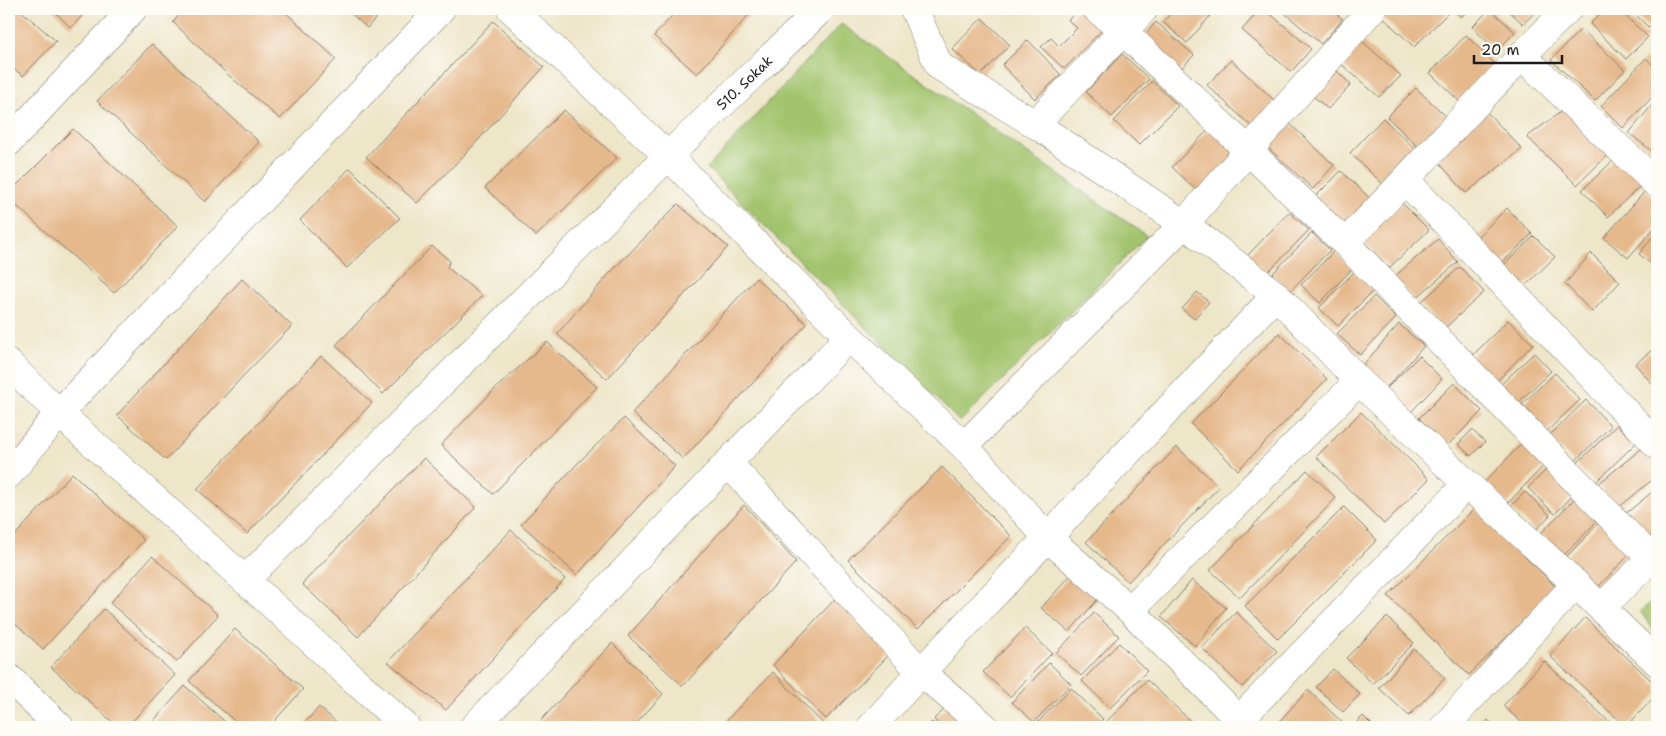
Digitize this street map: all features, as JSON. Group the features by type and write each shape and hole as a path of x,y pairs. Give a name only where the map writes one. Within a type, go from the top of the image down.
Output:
{"street":[{"path":"9,142 132,9"},
{"path":"9,474 59,413 441,9"},
{"path":"511,9 668,156 849,337 964,446 1048,538 1130,610 1239,725 1467,484"},
{"name":"510. Sokak","path":"245,580 668,156 821,9"},
{"path":"914,9 939,66 1034,124 1184,224 1276,295 1359,381 1657,662"},
{"path":"1097,9 1122,30 1345,243 1654,555 1601,608"},
{"path":"1034,124 1144,9"},
{"path":"964,446 1184,224 1372,9"},
{"path":"1345,243 1406,181 1521,55 1568,9"},
{"path":"1521,55 1657,184"},
{"path":"1406,181 1657,445"},
{"path":"871,727 1276,295"},
{"path":"474,727 849,337"},
{"path":"9,364 59,413 406,727"},
{"path":"1130,610 1359,381"},
{"path":"728,463 921,672 985,727"},
{"path":"1444,727 1576,584"},
{"path":"9,678 60,727"}],"green space":[{"path":"841,24 1147,236 960,422 707,168"},
{"path":"1657,598 1657,635 1640,611"}],"building":[{"path":"9,9 19,9 56,41 23,76 9,65"},
{"path":"52,9 88,9 71,28"},
{"path":"185,9 282,9 336,59 280,119 226,73 173,22"},
{"path":"346,9 384,9 367,28"},
{"path":"678,9 754,9 697,74 654,36"},
{"path":"1175,9 1202,9 1210,16 1187,43 1163,22"},
{"path":"1260,9 1265,9 1311,49 1291,72 1242,30"},
{"path":"1280,9 1330,9 1343,19 1321,44"},
{"path":"1382,9 1442,9 1447,14 1414,47 1378,13"},
{"path":"1452,9 1470,9 1461,17"},
{"path":"1490,9 1515,32 1497,51 1472,27"},
{"path":"1507,9 1538,9 1523,24"},
{"path":"1605,9 1618,9 1648,37 1626,59 1590,24"},
{"path":"1630,9 1657,9 1657,19 1649,28"},
{"path":"1078,10 1101,31 1064,69 1041,47 1051,38 1059,46 1077,28 1068,20"},
{"path":"982,18 1010,45 981,75 952,49"},
{"path":"493,21 544,67 472,147 417,203 366,157"},
{"path":"1156,22 1194,55 1175,75 1137,43"},
{"path":"1581,29 1625,70 1595,101 1551,60"},
{"path":"1466,35 1496,65 1460,102 1430,73"},
{"path":"1028,40 1061,75 1035,99 1002,65"},
{"path":"1362,41 1401,76 1379,97 1341,64"},
{"path":"152,44 259,142 205,202 97,101"},
{"path":"1122,54 1149,79 1112,117 1086,92"},
{"path":"1646,58 1657,69 1657,92 1623,128 1601,106"},
{"path":"1231,60 1275,101 1251,126 1207,85"},
{"path":"1337,71 1351,85 1328,109 1313,96"},
{"path":"1152,81 1178,106 1139,145 1114,121"},
{"path":"1416,88 1450,120 1421,150 1387,117"},
{"path":"1657,99 1657,147 1653,152 1629,133"},
{"path":"1567,107 1613,150 1577,185 1527,137"},
{"path":"564,110 617,158 536,236 485,188"},
{"path":"1487,112 1522,149 1466,193 1434,157"},
{"path":"1383,118 1418,152 1385,186 1350,153"},
{"path":"1289,123 1334,165 1313,189 1267,147"},
{"path":"1210,128 1238,155 1200,194 1172,167"},
{"path":"73,129 178,226 114,293 9,199 9,193"},
{"path":"1618,156 1644,182 1608,217 1582,190"},
{"path":"350,168 400,218 347,268 300,220"},
{"path":"1341,171 1373,201 1346,229 1314,198"},
{"path":"1646,190 1657,200 1657,225 1628,258 1604,238"},
{"path":"1402,203 1429,230 1389,268 1363,241"},
{"path":"678,204 728,247 607,379 557,334 609,274"},
{"path":"1507,208 1532,234 1501,264 1475,239"},
{"path":"1289,212 1309,230 1266,274 1247,256"},
{"path":"1657,231 1657,269 1639,254"},
{"path":"1312,233 1330,250 1290,291 1272,274"},
{"path":"1534,236 1555,257 1524,287 1503,266"},
{"path":"1438,239 1458,262 1414,300 1394,277"},
{"path":"432,246 450,261 447,267 482,296 383,394 336,345"},
{"path":"1334,251 1353,268 1320,303 1301,285"},
{"path":"1591,253 1620,282 1592,312 1565,284"},
{"path":"1460,267 1484,292 1444,329 1420,303"},
{"path":"1354,272 1374,290 1338,326 1319,308"},
{"path":"756,278 807,324 683,459 632,413"},
{"path":"242,279 292,326 166,460 117,415"},
{"path":"1197,292 1209,302 1194,319 1182,309"},
{"path":"1374,296 1396,318 1360,355 1337,334"},
{"path":"1508,320 1533,344 1493,385 1468,360"},
{"path":"1399,324 1424,346 1386,388 1362,366"},
{"path":"1279,333 1327,379 1238,470 1191,424"},
{"path":"547,342 597,387 493,494 441,445 495,389"},
{"path":"1657,346 1657,383 1654,386 1635,364"},
{"path":"1534,353 1551,371 1515,406 1497,388"},
{"path":"321,356 372,403 247,534 197,489"},
{"path":"1419,356 1442,379 1409,414 1385,390"},
{"path":"1555,373 1580,400 1547,431 1522,404"},
{"path":"1454,383 1482,411 1447,446 1419,418"},
{"path":"1586,400 1611,426 1574,462 1549,436"},
{"path":"1361,412 1429,479 1384,524 1316,457"},
{"path":"624,418 675,466 577,575 521,524 577,464"},
{"path":"1617,425 1636,443 1595,483 1576,464"},
{"path":"1472,430 1485,442 1471,456 1458,444"},
{"path":"1522,443 1544,465 1508,503 1485,482"},
{"path":"1647,444 1657,457 1657,476 1618,508 1598,484"},
{"path":"1177,447 1219,487 1128,582 1086,542"},
{"path":"424,458 476,507 358,637 302,584"},
{"path":"1550,466 1576,492 1555,514 1528,488"},
{"path":"942,467 1011,536 918,629 848,560"},
{"path":"1307,470 1336,498 1240,598 1210,570"},
{"path":"72,473 144,540 43,649 9,618 9,542"},
{"path":"1657,488 1657,531 1645,541 1624,515"},
{"path":"1525,492 1550,515 1535,531 1510,507"},
{"path":"1578,495 1601,517 1564,555 1541,533"},
{"path":"744,505 796,562 683,686 628,636"},
{"path":"1344,507 1377,540 1278,639 1245,606"},
{"path":"1475,508 1556,587 1469,675 1388,596"},
{"path":"1602,520 1634,550 1597,588 1566,557"},
{"path":"511,530 565,579 446,710 388,662"},
{"path":"152,556 218,615 177,662 110,603"},
{"path":"1071,575 1098,599 1069,632 1041,608"},
{"path":"1192,580 1226,608 1195,646 1161,617"},
{"path":"835,599 889,655 826,719 773,665"},
{"path":"104,609 175,675 127,727 118,727 51,667"},
{"path":"1236,612 1277,651 1242,687 1202,648"},
{"path":"1094,613 1119,636 1081,676 1056,653"},
{"path":"1387,617 1414,643 1373,684 1346,658"},
{"path":"1585,618 1657,686 1657,694 1626,727 1550,656"},
{"path":"1025,628 1052,653 1010,697 983,672"},
{"path":"235,629 303,689 269,727 241,727 189,681"},
{"path":"612,643 663,694 633,727 535,727"},
{"path":"1119,643 1147,671 1110,708 1082,681"},
{"path":"1414,649 1445,678 1409,716 1379,688"},
{"path":"1544,661 1615,727 1527,727 1503,706"},
{"path":"1049,663 1071,684 1034,722 1012,702"},
{"path":"1333,669 1360,694 1343,712 1316,687"},
{"path":"773,672 826,727 720,727"},
{"path":"1147,680 1197,727 1101,727"},
{"path":"185,686 231,727 148,727"},
{"path":"1071,688 1103,719 1095,727 1033,727"},
{"path":"1308,690 1344,724 1340,727 1274,727"},
{"path":"319,707 342,727 301,727"},
{"path":"947,707 965,727 941,727 934,719"},
{"path":"1363,716 1374,727 1352,727"},
{"path":"1488,720 1496,727 1481,727"},
{"path":"932,722 936,727 926,727"}]}
